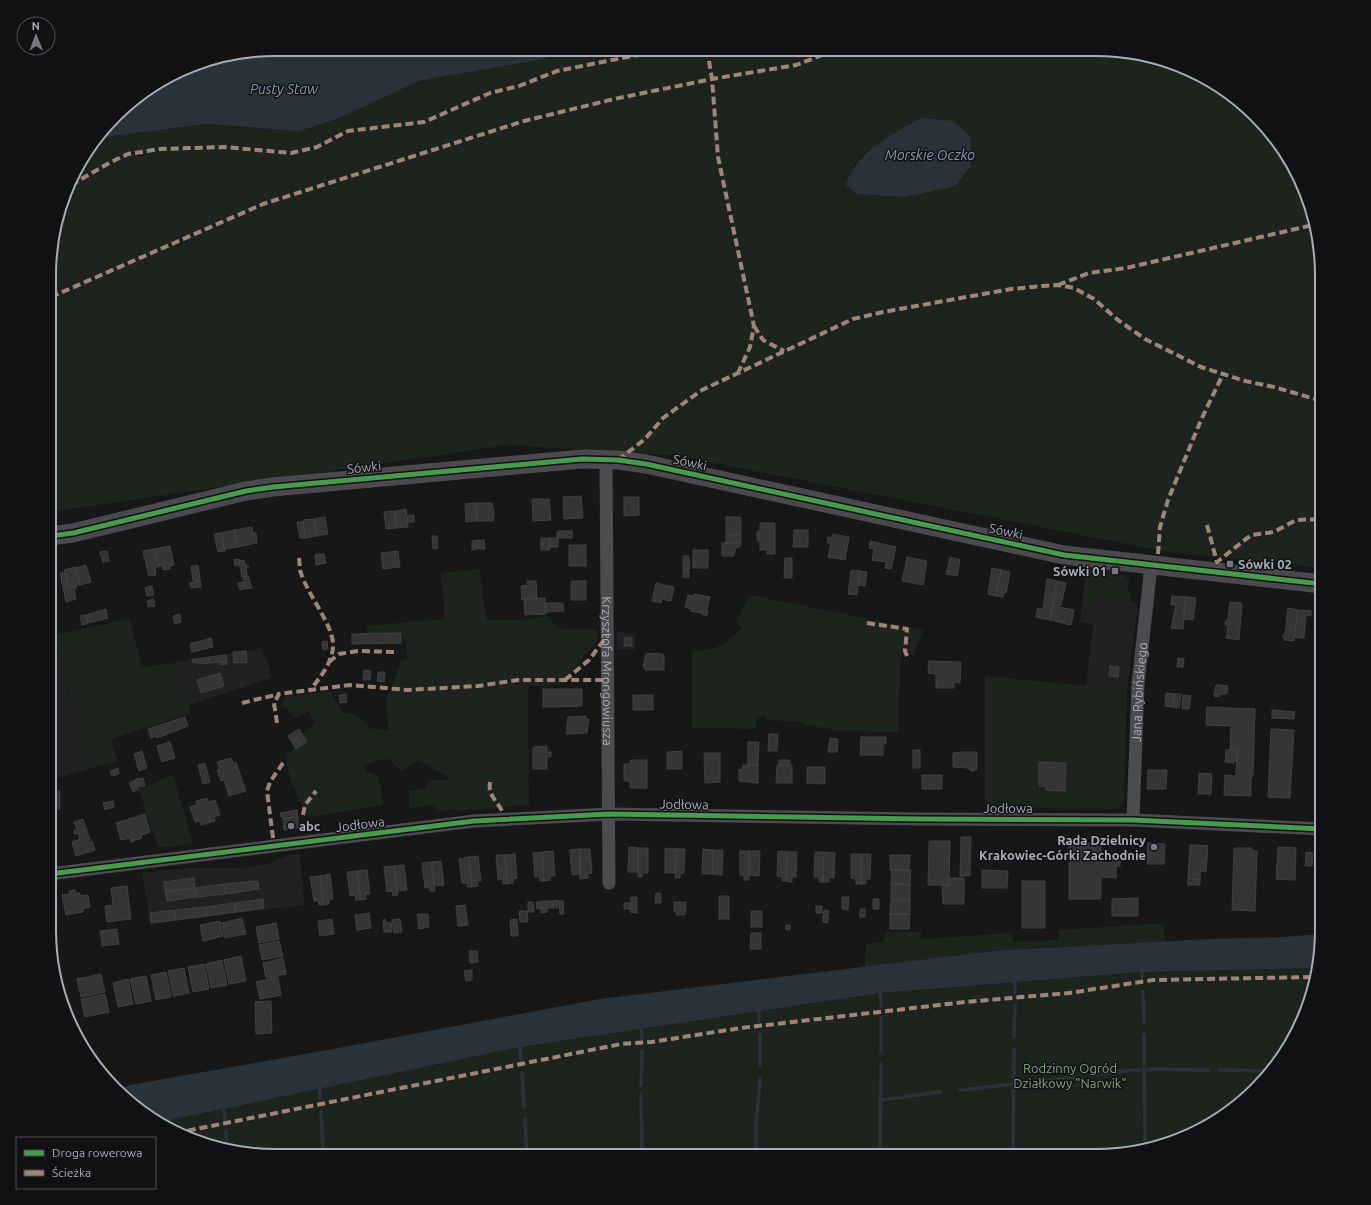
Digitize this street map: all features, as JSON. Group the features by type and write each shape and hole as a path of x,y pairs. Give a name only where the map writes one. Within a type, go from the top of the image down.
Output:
{"street":[{"name":"Sówki","path":"56,535 73,533 238,493 273,487 537,462 606,459 646,464 1064,555 1315,583"},
{"name":"Krzysztofa Mrongowiusza","path":"606,459 609,883"},
{"name":"Jana Rybińskiego","path":"1133,820 1138,684 1151,566"},
{"name":"Jodłowa","path":"56,873 474,821 609,814 919,819 1133,820 1315,830"}],"shaded area":[{"path":"1096,597 1138,603 1127,690 1086,686"},
{"path":"617,631 635,634 635,650 617,649"},
{"path":"56,648 89,769 56,778"},
{"path":"262,648 272,678 189,705 175,663"},
{"path":"299,854 305,905 151,924 142,873 184,868 239,868 267,864 289,855"}],"green space":[{"path":"552,56 1111,56 1153,63 1206,85 1241,110 1261,130 1286,165 1308,218 1315,260 1315,567 1163,551 679,456 508,445 56,511 56,260 63,218 73,191 85,165 105,137 205,124 261,129 339,118 419,81 543,59","holes":["888,139 850,171 866,151"]},
{"path":"1087,567 1114,570 1114,574 1129,578 1128,592 1132,593 1131,602 1096,597 1093,624 1080,622"},
{"path":"479,569 487,620 520,620 547,616 559,629 598,630 597,642 560,684 528,686 529,805 456,811 456,809 439,811 432,805 410,808 409,791 427,789 427,781 451,779 420,761 416,761 402,772 389,759 374,761 364,766 366,771 379,777 383,805 309,817 290,778 286,753 307,742 302,734 315,723 309,712 293,718 289,710 281,706 286,697 330,691 342,712 357,715 372,729 389,730 385,701 402,659 407,658 407,644 401,633 367,634 367,626 445,619 441,573"},
{"path":"750,595 923,630 914,656 901,653 898,732 840,731 803,724 802,722 767,720 763,715 757,719 756,729 692,728 692,651 708,650 720,646 730,639 742,627 736,622"},
{"path":"130,619 142,667 175,663 191,713 111,739 118,762 89,769 56,646 56,634"},
{"path":"985,676 1127,690 1124,802 1117,809 985,807"},
{"path":"173,774 193,844 158,847 139,790"},
{"path":"1164,923 1165,942 993,951 865,967 866,944 884,942 885,931 921,932 921,939 1013,933 1013,942 1059,940 1059,930"},
{"name":"Rodzinny Ogród Działkowy \"Narwik\"","path":"1312,968 1308,987 1303,1001 1286,1040 1261,1075 1241,1095 1206,1120 1167,1137 1139,1145 1111,1149 260,1149 218,1142 167,1121 520,1047 880,993 1142,972"}],"water":[{"name":"Pusty Staw","path":"260,56 552,56 543,59 419,81 339,118 299,131 205,124 105,137 130,110 165,85 204,68 232,60"},
{"name":"Morskie Oczko","path":"921,118 954,121 971,137 971,166 955,186 906,197 857,194 846,185 851,172 867,153 876,145"},
{"path":"1315,934 1312,968 1142,972 880,993 520,1047 167,1121 130,1095 122,1088 600,999 993,951 1209,939"}],"building":[{"path":"581,496 583,518 564,519 563,497"},
{"path":"624,497 639,497 639,515 624,516"},
{"path":"532,499 549,499 551,520 533,521"},
{"path":"476,503 477,521 466,522 465,504"},
{"path":"476,503 492,503 494,512 493,521 477,521"},
{"path":"406,509 408,527 396,528 395,511"},
{"path":"395,511 396,528 386,529 384,512"},
{"path":"414,515 414,522 408,522 407,516"},
{"path":"325,517 328,534 316,536 314,519"},
{"path":"726,517 741,517 741,535 726,535"},
{"path":"314,519 316,536 305,538 303,520"},
{"path":"297,522 303,522 305,538 300,538"},
{"path":"760,523 775,523 775,554 767,554 767,550 760,550 760,541 757,541 757,532 760,531"},
{"path":"252,527 253,533 256,533 257,543 237,547 234,530"},
{"path":"234,530 237,547 224,549 221,533"},
{"path":"794,530 808,530 808,547 793,547"},
{"path":"557,531 572,531 572,538 557,538"},
{"path":"221,533 225,551 218,552 214,534"},
{"path":"833,534 849,537 845,560 828,557 831,543 827,543 828,537 832,538"},
{"path":"726,535 741,535 741,543 726,543"},
{"path":"432,536 437,536 438,548 433,549"},
{"path":"541,538 550,538 550,550 541,550"},
{"path":"550,538 558,538 558,547 550,547"},
{"path":"477,540 478,549 472,550 472,541"},
{"path":"478,540 484,540 485,549 479,549"},
{"path":"870,541 896,547 891,569 885,568 886,562 872,560 874,549 869,548"},
{"path":"722,543 741,543 741,545 739,548 736,548 734,556 722,556"},
{"path":"569,545 586,545 586,566 569,566"},
{"path":"170,546 174,565 170,566 170,569 163,570 162,566 159,566 154,549"},
{"path":"154,549 159,567 155,567 156,575 149,576 143,551"},
{"path":"693,550 708,550 708,568 693,568"},
{"path":"107,551 109,561 103,562 100,552"},
{"path":"398,551 400,567 383,569 381,553"},
{"path":"324,554 326,563 316,565 315,555"},
{"path":"683,556 689,556 690,569 683,569"},
{"path":"907,557 927,561 923,585 902,581"},
{"path":"950,557 960,560 957,576 946,574"},
{"path":"785,558 792,558 792,578 784,578"},
{"path":"239,559 240,565 235,566 234,560"},
{"path":"244,560 245,564 249,567 246,567 247,576 242,577 239,561"},
{"path":"86,565 91,582 80,585 75,568"},
{"path":"198,565 200,580 193,581 191,566"},
{"path":"75,567 80,585 69,587 64,570"},
{"path":"992,568 1001,570 996,596 988,594"},
{"path":"683,569 689,569 689,578 683,577"},
{"path":"851,570 860,571 857,595 848,594"},
{"path":"1001,570 1010,572 1006,593 1004,593 1003,597 996,596"},
{"path":"860,571 867,572 865,586 858,585"},
{"path":"65,572 69,587 76,585 77,588 74,589 76,599 66,602 60,573"},
{"path":"248,576 252,588 245,589 243,577"},
{"path":"1047,579 1057,581 1050,620 1036,617 1038,608 1043,609"},
{"path":"200,581 201,587 191,588 190,583"},
{"path":"527,581 536,581 537,598 522,600 521,586 528,585"},
{"path":"571,581 586,581 586,600 571,600"},
{"path":"1057,581 1066,583 1061,605 1060,604 1059,607 1074,610 1071,625 1050,620"},
{"path":"243,582 244,589 240,590 238,583"},
{"path":"656,583 674,587 671,601 662,599 661,603 652,601"},
{"path":"152,586 154,595 147,596 145,588"},
{"path":"694,594 710,597 707,609 708,614 705,616 685,607 688,595 694,596"},
{"path":"1172,596 1186,597 1183,629 1171,628 1176,605 1171,605"},
{"path":"1186,597 1196,598 1193,620 1183,619"},
{"path":"545,598 546,614 525,615 524,599"},
{"path":"154,599 155,606 148,607 147,601"},
{"path":"1230,602 1242,603 1239,640 1226,638 1228,626 1225,625 1226,620 1228,620"},
{"path":"546,603 563,603 564,611 546,612"},
{"path":"1288,608 1298,610 1294,641 1284,640 1285,638 1283,638 1283,635 1285,635"},
{"path":"106,609 108,618 88,623 86,615"},
{"path":"1298,610 1311,611 1311,616 1306,615 1304,638 1294,637"},
{"path":"180,614 181,622 175,624 173,616"},
{"path":"86,615 88,623 82,625 80,616"},
{"path":"401,633 401,643 352,644 352,634"},
{"path":"211,638 213,647 192,652 190,644"},
{"path":"624,638 632,638 632,646 624,646"},
{"path":"327,641 328,649 323,650 322,642"},
{"path":"246,651 247,662 234,663 233,652"},
{"path":"658,653 664,655 664,670 645,670 643,666 646,654"},
{"path":"226,655 227,661 209,663 209,657"},
{"path":"209,657 209,663 198,664 197,659"},
{"path":"1178,658 1184,659 1183,667 1177,667"},
{"path":"192,659 197,659 197,662 193,663"},
{"path":"227,661 227,664 220,665 220,662"},
{"path":"929,661 961,662 960,683 954,682 954,688 936,688 936,674 928,673"},
{"path":"1110,666 1119,667 1118,677 1109,676"},
{"path":"364,670 371,671 370,680 363,680"},
{"path":"378,672 385,672 384,682 377,681"},
{"path":"220,673 224,686 201,693 197,680"},
{"path":"1216,685 1228,686 1227,694 1220,694 1219,697 1214,696"},
{"path":"543,689 582,689 582,706 543,707"},
{"path":"1166,693 1175,694 1173,707 1165,706"},
{"path":"346,694 347,702 340,703 339,695"},
{"path":"1175,694 1181,694 1179,708 1173,707"},
{"path":"633,695 653,695 653,710 633,710"},
{"path":"1183,695 1191,696 1189,709 1182,709"},
{"path":"1207,707 1255,709 1251,796 1224,795 1225,775 1236,776 1237,750 1230,750 1231,726 1206,725"},
{"path":"1272,710 1295,712 1294,719 1272,718"},
{"path":"586,716 586,719 589,719 587,733 566,734 568,717"},
{"path":"185,717 188,726 157,738 156,736 151,738 148,729"},
{"path":"299,729 302,734 291,741 288,736"},
{"path":"1271,729 1294,730 1290,798 1268,797"},
{"path":"302,734 307,742 301,746 296,738"},
{"path":"769,734 778,734 777,751 768,751"},
{"path":"861,737 886,737 886,744 883,744 883,755 860,755"},
{"path":"296,738 301,746 296,749 291,741"},
{"path":"830,738 838,739 837,752 828,752"},
{"path":"170,742 175,758 162,762 157,746"},
{"path":"748,742 759,742 758,765 748,765"},
{"path":"547,746 547,752 551,752 551,757 547,757 547,769 533,769 533,747"},
{"path":"913,750 920,750 920,768 913,768"},
{"path":"1226,750 1237,750 1237,761 1234,761 1234,763 1225,762"},
{"path":"142,751 147,768 139,771 134,754"},
{"path":"682,751 682,769 667,769 667,752"},
{"path":"977,752 977,769 971,771 968,768 953,767 953,753"},
{"path":"704,753 720,753 720,782 705,783"},
{"path":"231,758 233,763 236,762 246,791 229,796 224,780 221,781 217,770 220,769 217,762"},
{"path":"631,760 647,760 647,788 630,788 630,781 624,781 624,764 630,764"},
{"path":"779,760 790,760 790,765 779,765"},
{"path":"1039,762 1066,763 1065,791 1046,790 1046,786 1039,786"},
{"path":"205,763 210,782 203,784 198,765"},
{"path":"743,765 758,765 758,783 739,781 739,769 742,770"},
{"path":"777,765 792,765 792,783 776,783"},
{"path":"807,767 825,767 825,784 807,783"},
{"path":"118,768 119,774 112,776 110,771"},
{"path":"1148,770 1167,770 1166,789 1147,789"},
{"path":"1199,773 1212,774 1211,794 1198,794"},
{"path":"922,775 942,775 942,789 922,789"},
{"path":"138,778 140,785 137,786 135,780"},
{"path":"143,778 145,786 140,787 138,779"},
{"path":"135,780 139,789 133,792 129,783"},
{"path":"56,791 60,791 60,809 56,809"},
{"path":"207,798 208,802 215,800 220,815 214,817 215,821 201,825 200,821 195,822 190,807 197,805 196,801"},
{"path":"113,801 114,807 105,810 103,803"},
{"path":"297,810 298,817 283,819 283,817 281,817 280,813"},
{"path":"145,814 150,832 141,835 142,838 131,842 130,838 121,840 116,823"},
{"path":"298,817 298,828 284,830 283,819"},
{"path":"83,819 90,840 88,841 89,843 92,841 95,850 76,856 72,842 80,839 78,833 75,834 74,830 77,829 74,822"},
{"path":"961,837 971,837 970,876 960,876"},
{"path":"929,841 950,841 949,885 928,885"},
{"path":"1101,843 1101,862 1111,863 1111,858 1120,858 1120,866 1116,866 1116,878 1101,877 1101,899 1069,899 1069,844"},
{"path":"1148,843 1165,844 1164,864 1147,864"},
{"path":"1190,845 1208,846 1206,872 1200,871 1200,880 1188,879"},
{"path":"629,847 638,848 638,872 628,872"},
{"path":"1278,847 1296,848 1295,880 1276,879"},
{"path":"638,848 648,848 648,873 643,873 642,877 638,877"},
{"path":"665,848 676,849 675,873 665,873"},
{"path":"1234,848 1252,848 1251,850 1257,851 1255,911 1232,910"},
{"path":"580,849 590,849 592,873 588,874 588,878 580,879"},
{"path":"580,849 580,874 572,875 570,850"},
{"path":"676,849 685,849 684,873 680,873 680,878 675,878"},
{"path":"703,849 713,850 712,874 702,874"},
{"path":"713,850 723,850 722,875 712,874"},
{"path":"553,851 555,876 550,876 550,880 544,881 542,852"},
{"path":"740,851 749,851 749,880 744,880 744,875 740,875"},
{"path":"749,851 760,851 759,876 749,875"},
{"path":"778,851 787,852 786,881 782,881 782,877 777,876"},
{"path":"542,852 544,881 540,881 540,877 535,877 533,853"},
{"path":"787,852 797,852 796,877 792,877 792,882 786,881"},
{"path":"815,852 824,852 823,882 819,882 819,877 814,877"},
{"path":"824,852 835,853 834,878 829,877 829,882 823,882"},
{"path":"1306,852 1313,853 1312,866 1305,866"},
{"path":"515,854 517,878 513,879 513,883 507,884 505,855"},
{"path":"851,854 861,854 861,884 856,884 856,879 851,878"},
{"path":"861,854 871,854 870,879 866,879 866,884 861,884"},
{"path":"496,855 505,855 507,884 503,884 503,879 498,880"},
{"path":"890,855 910,855 909,870 890,870"},
{"path":"478,856 481,881 477,881 478,886 472,887 469,857"},
{"path":"469,857 472,887 467,887 467,883 462,883 459,859"},
{"path":"441,861 444,885 434,886 431,862"},
{"path":"431,862 435,891 430,891 430,887 425,888 422,863"},
{"path":"404,865 407,890 397,891 394,866"},
{"path":"394,866 398,895 393,896 392,891 387,892 384,867"},
{"path":"367,870 370,894 365,894 366,899 361,900 357,871"},
{"path":"892,870 911,870 910,885 891,884"},
{"path":"982,870 1008,871 1007,888 982,888"},
{"path":"357,871 361,900 356,900 355,895 350,896 347,872"},
{"path":"330,874 333,899 329,899 329,904 323,905 320,876"},
{"path":"320,876 323,905 319,905 318,901 314,901 310,877"},
{"path":"194,878 195,888 165,891 164,882"},
{"path":"950,878 964,878 964,904 943,904 942,885 949,885"},
{"path":"1188,879 1200,880 1200,885 1188,885"},
{"path":"1022,881 1045,881 1045,928 1022,928"},
{"path":"258,882 259,889 226,894 225,884"},
{"path":"224,884 225,894 196,897 195,888"},
{"path":"891,884 910,885 910,900 891,899"},
{"path":"127,886 131,919 107,922 105,906 113,905 111,888"},
{"path":"195,888 196,897 167,901 165,892"},
{"path":"75,890 76,893 80,893 80,896 88,895 90,907 83,909 83,912 66,915 62,895 70,894 69,891"},
{"path":"656,893 661,893 661,903 655,903"},
{"path":"719,896 729,896 729,919 719,919"},
{"path":"631,897 637,897 637,913 630,912"},
{"path":"842,897 849,897 848,910 842,909"},
{"path":"1138,898 1138,916 1112,916 1112,899"},
{"path":"263,899 264,908 236,912 235,903"},
{"path":"873,899 879,899 879,909 873,909"},
{"path":"891,899 910,900 910,914 890,914"},
{"path":"558,900 558,908 553,908 553,901"},
{"path":"541,901 546,901 547,908 541,909"},
{"path":"546,901 553,901 553,908 547,908"},
{"path":"559,901 563,901 564,914 560,914"},
{"path":"528,902 533,902 534,912 528,912"},
{"path":"536,902 541,902 541,909 537,909"},
{"path":"674,902 686,902 685,915 676,915 676,911 674,911"},
{"path":"234,903 235,912 206,916 205,907"},
{"path":"624,903 630,903 630,909 624,909"},
{"path":"465,905 468,925 458,926 456,906"},
{"path":"816,906 822,906 822,913 816,913"},
{"path":"204,907 206,916 176,920 175,910"},
{"path":"547,908 547,912 541,913 541,909"},
{"path":"860,909 865,909 865,917 860,917"},
{"path":"174,910 175,920 151,923 150,913"},
{"path":"824,910 829,911 828,917 823,916"},
{"path":"519,911 527,911 528,922 520,922"},
{"path":"751,911 762,911 762,927 751,927"},
{"path":"369,913 371,928 357,930 355,915"},
{"path":"417,914 428,914 429,927 419,929"},
{"path":"890,914 910,914 909,929 890,929"},
{"path":"823,916 828,917 828,923 823,922"},
{"path":"242,918 246,934 225,938 222,923"},
{"path":"332,919 334,934 320,936 318,921"},
{"path":"385,919 386,923 391,922 392,932 384,932 383,920"},
{"path":"400,919 402,932 394,933 392,920"},
{"path":"517,919 518,936 511,936 510,920"},
{"path":"220,921 223,936 203,941 200,925"},
{"path":"276,923 279,939 259,943 256,927"},
{"path":"786,925 790,925 790,930 785,929"},
{"path":"117,929 119,944 102,946 100,931"},
{"path":"751,933 761,933 761,949 750,949"},
{"path":"279,941 283,956 262,960 259,945"},
{"path":"469,951 477,951 478,962 470,963"},
{"path":"241,956 246,981 229,984 224,960"},
{"path":"283,958 286,974 266,978 263,963"},
{"path":"222,960 227,985 211,988 206,964"},
{"path":"204,964 209,989 193,992 188,967"},
{"path":"184,968 189,993 173,996 168,971"},
{"path":"472,970 472,980 466,981 464,971"},
{"path":"166,972 171,997 156,1000 151,975"},
{"path":"101,974 105,992 81,997 77,979"},
{"path":"146,976 151,1001 136,1004 130,979"},
{"path":"278,977 281,995 260,999 256,982"},
{"path":"128,979 133,1004 118,1007 113,983"},
{"path":"105,994 109,1012 85,1017 81,999"},
{"path":"271,1001 272,1033 256,1034 255,1002"}],"waterway":[{"path":"1142,972 1142,977"},
{"path":"1015,981 1015,992"},
{"path":"1143,992 1144,1022"},
{"path":"880,993 881,1006"},
{"path":"1014,1036 1015,1005"},
{"path":"759,1011 759,1022"},
{"path":"881,1018 881,1051"},
{"path":"641,1028 642,1039"},
{"path":"760,1035 760,1065"},
{"path":"1144,1035 1145,1144"},
{"path":"520,1047 521,1060"},
{"path":"1013,1149 1014,1049"},
{"path":"641,1085 642,1051"},
{"path":"880,1149 881,1063"},
{"path":"1091,1075 1146,1069 1209,1070"},
{"path":"1220,1070 1264,1071"},
{"path":"522,1073 524,1107"},
{"path":"960,1090 1075,1077"},
{"path":"756,1149 756,1125 760,1079"},
{"path":"320,1089 320,1099"},
{"path":"881,1100 940,1092"},
{"path":"641,1094 642,1149"},
{"path":"224,1109 225,1120"},
{"path":"321,1111 323,1147"},
{"path":"525,1119 527,1149"},
{"path":"226,1132 227,1144"}],"marked path":[{"path":"77,181 128,154 160,149 224,147 291,153 317,147 348,131 424,122 490,93 519,86 557,71 633,56"},
{"path":"708,56 712,79 718,157 754,326 750,347 738,373"},
{"path":"56,295 263,204 524,121 614,99 712,79 796,65 820,56"},
{"path":"1058,285 1089,273 1126,268 1310,226"},
{"path":"618,460 645,439 663,418 702,390 853,319 883,312 1011,289 1043,286 1058,285 1074,288 1094,299 1118,320 1145,339 1201,367 1245,381 1274,387 1315,399"},
{"path":"754,326 763,340 784,351"},
{"path":"1158,554 1160,527 1168,500 1201,420 1223,374"},
{"path":"1207,525 1217,562 1251,535 1274,532 1296,520 1315,519"},
{"path":"299,558 300,570 304,581 330,630 333,647 328,664 310,690"},
{"path":"867,623 907,629 905,651 908,659"},
{"path":"565,680 589,660 607,636"},
{"path":"329,662 339,654 358,651 398,652"},
{"path":"277,723 274,703 279,694 349,685 408,690 478,686 518,680 608,680"},
{"path":"242,703 279,694"},
{"path":"273,838 267,791 270,782 283,763"},
{"path":"490,782 491,794 502,811"},
{"path":"303,815 305,805 316,791"},
{"path":"188,1131 621,1044 651,1042 741,1028 965,1002 1069,993 1153,980 1310,977"}],"cycle path":[{"path":"56,535 73,533 246,491 273,487 582,459 618,460 646,464 1064,555 1315,583"},
{"path":"56,873 474,821 609,814 919,819 1133,820 1315,829"}],"place":[{"name":"Sówki 02","path":"1230,564"},
{"name":"Sówki 01","path":"1115,571"},
{"name":"abc","path":"291,826"},
{"name":"Rada Dzielnicy Krakowiec-Górki Zachodnie","path":"1154,847"}]}
